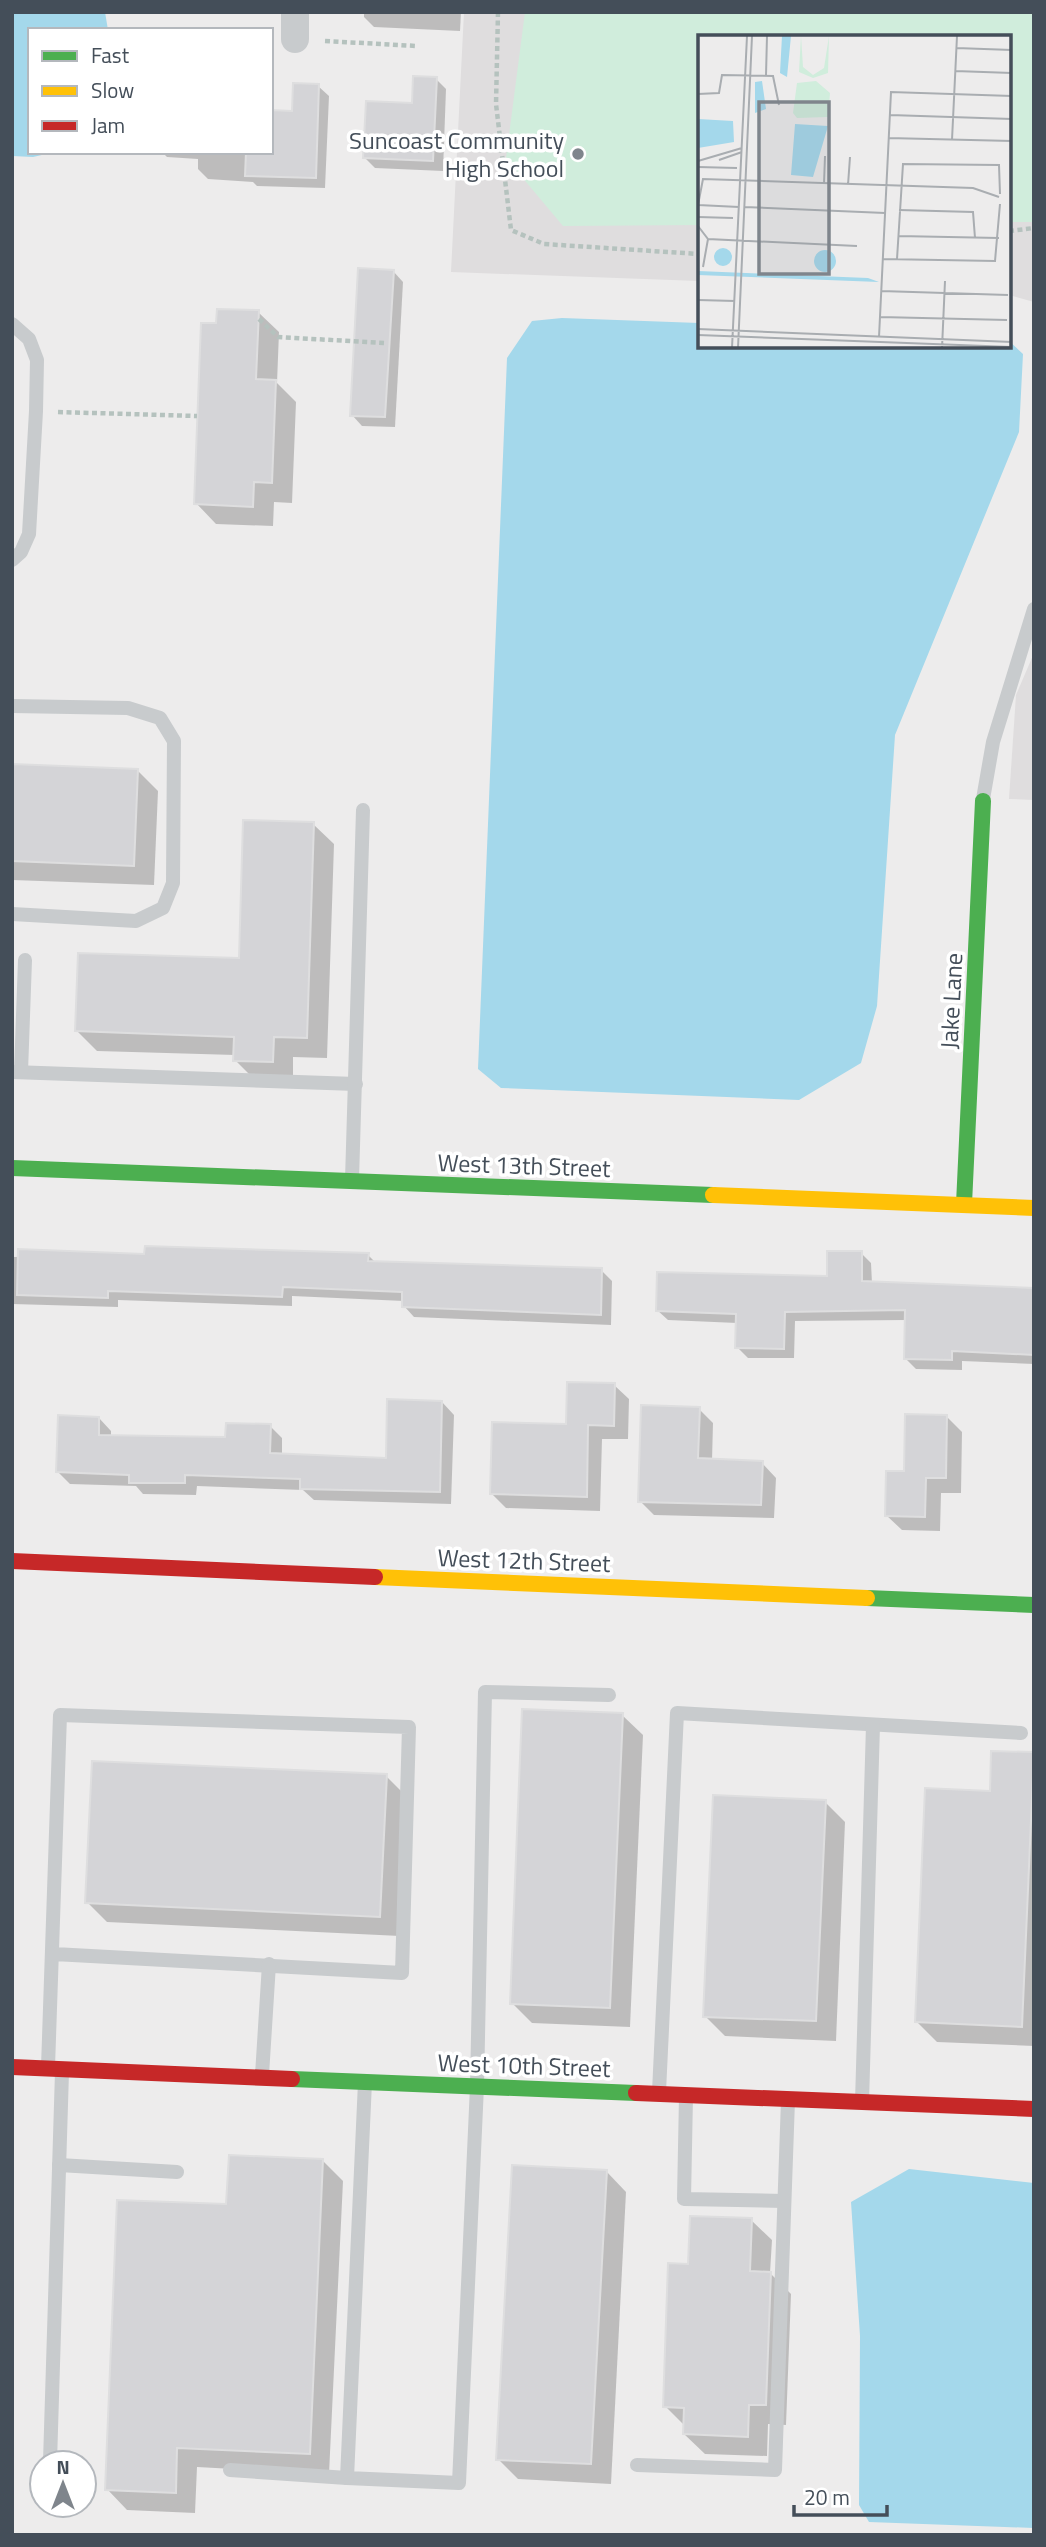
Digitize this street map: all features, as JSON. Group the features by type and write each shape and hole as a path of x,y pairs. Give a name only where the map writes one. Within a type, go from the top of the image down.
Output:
{"street":[{"name":"Jake Lane","path":"964,1205 983,801"},
{"name":"West 13th Street","path":"12,1168 1034,1208"},
{"name":"West 12th Street","path":"12,1561 1034,1605"},
{"name":"West 10th Street","path":"12,2067 1034,2109"}],"lane":[{"path":"12,324 29,339 37,360 29,534 21,552 12,560"},
{"path":"983,801 993,742 1034,609"},
{"path":"12,706 128,708 160,718 174,741 173,883 163,908 136,921 12,914"},
{"path":"352,1181 363,810"},
{"path":"25,960 16,1072 356,1084"},
{"path":"230,2470 459,2483 477,2086 485,1692 609,1695"},
{"path":"659,2094 677,1713 1021,1733"},
{"path":"50,2449 59,2165 54,1954 60,1715 410,1727 402,1973 54,1954"},
{"path":"862,2102 873,1725"},
{"path":"262,2077 269,1964"},
{"path":"347,2478 366,2081"},
{"path":"686,2094 684,2199 784,2201"},
{"path":"637,2465 775,2470 788,2099"},
{"path":"59,2165 177,2172"}],"path":[{"path":"498,12 496,104 511,230 544,244 698,254"},
{"path":"295,26 417,46"},
{"path":"1011,231 1034,228"},
{"path":"259,319 278,337 384,343"},
{"path":"36,411 197,416"}],"shaded area":[{"name":"Suncoast Community High School","path":"464,12 1034,12 1034,302 1011,296 1011,35 698,35 698,281 451,272"},
{"path":"1034,653 1034,800 1009,799 1016,695"}],"green space":[{"name":"Suncoast Community High School","path":"525,12 1034,12 1033,222 1011,222 1011,35 698,35 698,225 563,226 506,158"}],"water":[{"path":"12,12 105,12 108,28 28,28 28,154 46,154 33,157 12,156"},
{"path":"562,318 698,323 698,348 1011,348 1011,343 1023,354 1019,432 895,735 877,1006 861,1063 799,1100 501,1088 478,1069 507,358 532,321"},
{"path":"909,2169 1034,2183 1034,2528 869,2522 859,2505 860,2336 851,2202"}],"building":[{"path":"413,76 437,77 433,161 363,158 366,101 412,103"},
{"path":"293,83 319,84 316,178 245,176 246,154 273,154 273,110 292,111"},
{"path":"358,268 394,270 385,417 350,416"},
{"path":"217,309 259,310 256,379 276,380 272,483 254,482 253,507 194,504 201,323 216,323"},
{"path":"12,764 138,769 134,866 12,861"},
{"path":"243,820 314,822 307,1038 274,1037 273,1062 233,1061 234,1037 75,1031 78,953 239,958"},
{"path":"145,1246 369,1253 368,1261 602,1268 601,1315 402,1307 402,1292 283,1287 282,1297 108,1291 108,1298 17,1295 18,1249 144,1254"},
{"path":"827,1251 862,1251 862,1281 1034,1288 1034,1355 952,1351 952,1360 904,1359 905,1310 785,1312 784,1349 735,1348 736,1314 656,1311 657,1272 827,1276"},
{"path":"567,1382 615,1383 614,1426 588,1425 587,1497 490,1494 492,1422 566,1424"},
{"path":"387,1399 442,1401 440,1492 300,1489 300,1479 185,1475 185,1483 129,1483 129,1475 56,1472 58,1415 99,1417 99,1435 225,1437 226,1423 271,1424 270,1453 386,1458"},
{"path":"641,1405 700,1407 698,1458 763,1461 761,1505 638,1502"},
{"path":"905,1414 947,1415 946,1478 926,1478 925,1517 885,1516 886,1471 904,1471"},
{"path":"522,1709 623,1713 610,2008 510,2004"},
{"path":"991,1751 1034,1752 1022,2027 915,2022 925,1788 990,1791"},
{"path":"92,1761 387,1774 380,1917 85,1903"},
{"path":"713,1795 826,1800 816,2021 703,2017"},
{"path":"229,2155 323,2159 310,2454 177,2448 176,2493 105,2490 117,2200 226,2204"},
{"path":"512,2165 607,2170 591,2464 496,2460"},
{"path":"690,2216 752,2218 750,2271 771,2272 766,2405 749,2405 748,2437 683,2434 684,2408 663,2407 668,2263 688,2264"}],"traffic: fast":[{"path":"964,1204 983,801"},
{"path":"12,1168 713,1195"},
{"path":"867,1598 1034,1605"},
{"path":"292,2079 636,2093"}],"traffic: slow":[{"path":"713,1195 1034,1208"},
{"path":"375,1577 867,1598"}],"traffic: jam":[{"path":"12,1561 375,1577"},
{"path":"12,2067 292,2079"},
{"path":"636,2093 1034,2109"}],"place":[{"name":"Suncoast Community High School","path":"578,154"}]}
